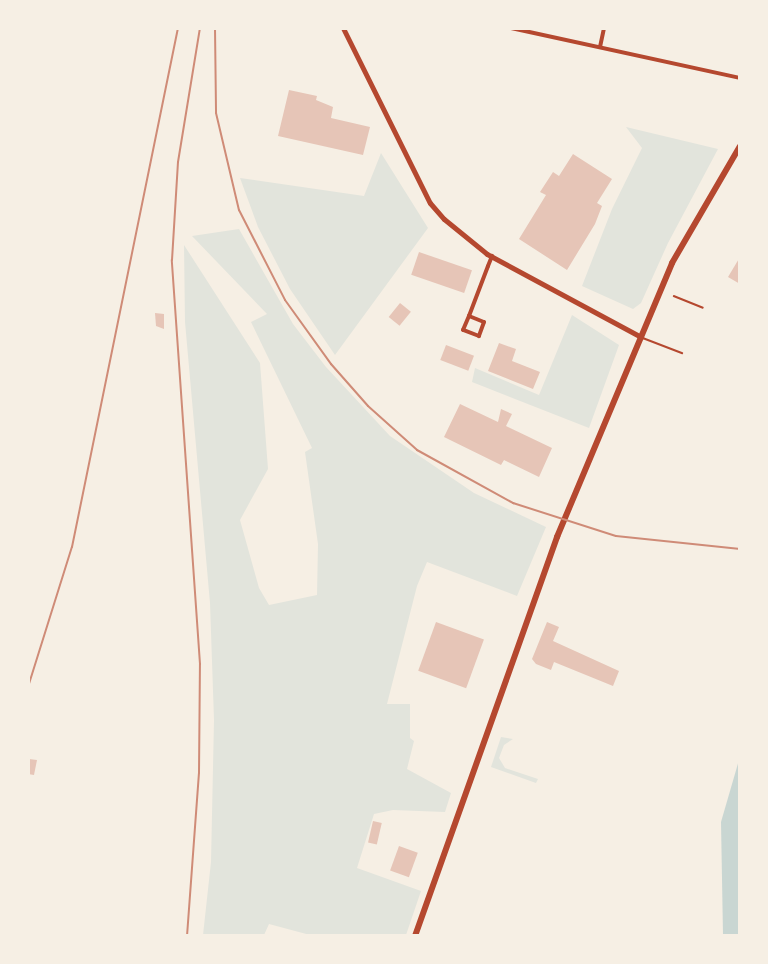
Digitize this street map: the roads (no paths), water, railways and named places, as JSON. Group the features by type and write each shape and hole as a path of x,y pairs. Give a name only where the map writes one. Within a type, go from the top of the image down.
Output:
{"main road":[{"path":"343,28 430,202 460,234 492,256 641,337"},
{"path":"415,936 526,619 641,337 672,263 740,146"}],"street":[{"path":"511,28 740,78"},
{"path":"600,47 604,28"},
{"path":"469,316 484,322 479,336 463,330 492,256"}],"lane":[{"path":"674,296 703,308"},
{"path":"641,337 682,353"}],"railway":[{"path":"28,687 72,547 178,28"},
{"path":"187,936 199,773 200,664 172,260 178,162 200,28"},
{"path":"215,28 216,113 239,210 285,300 331,364 368,406 417,450 513,503 616,536 740,549"}]}
